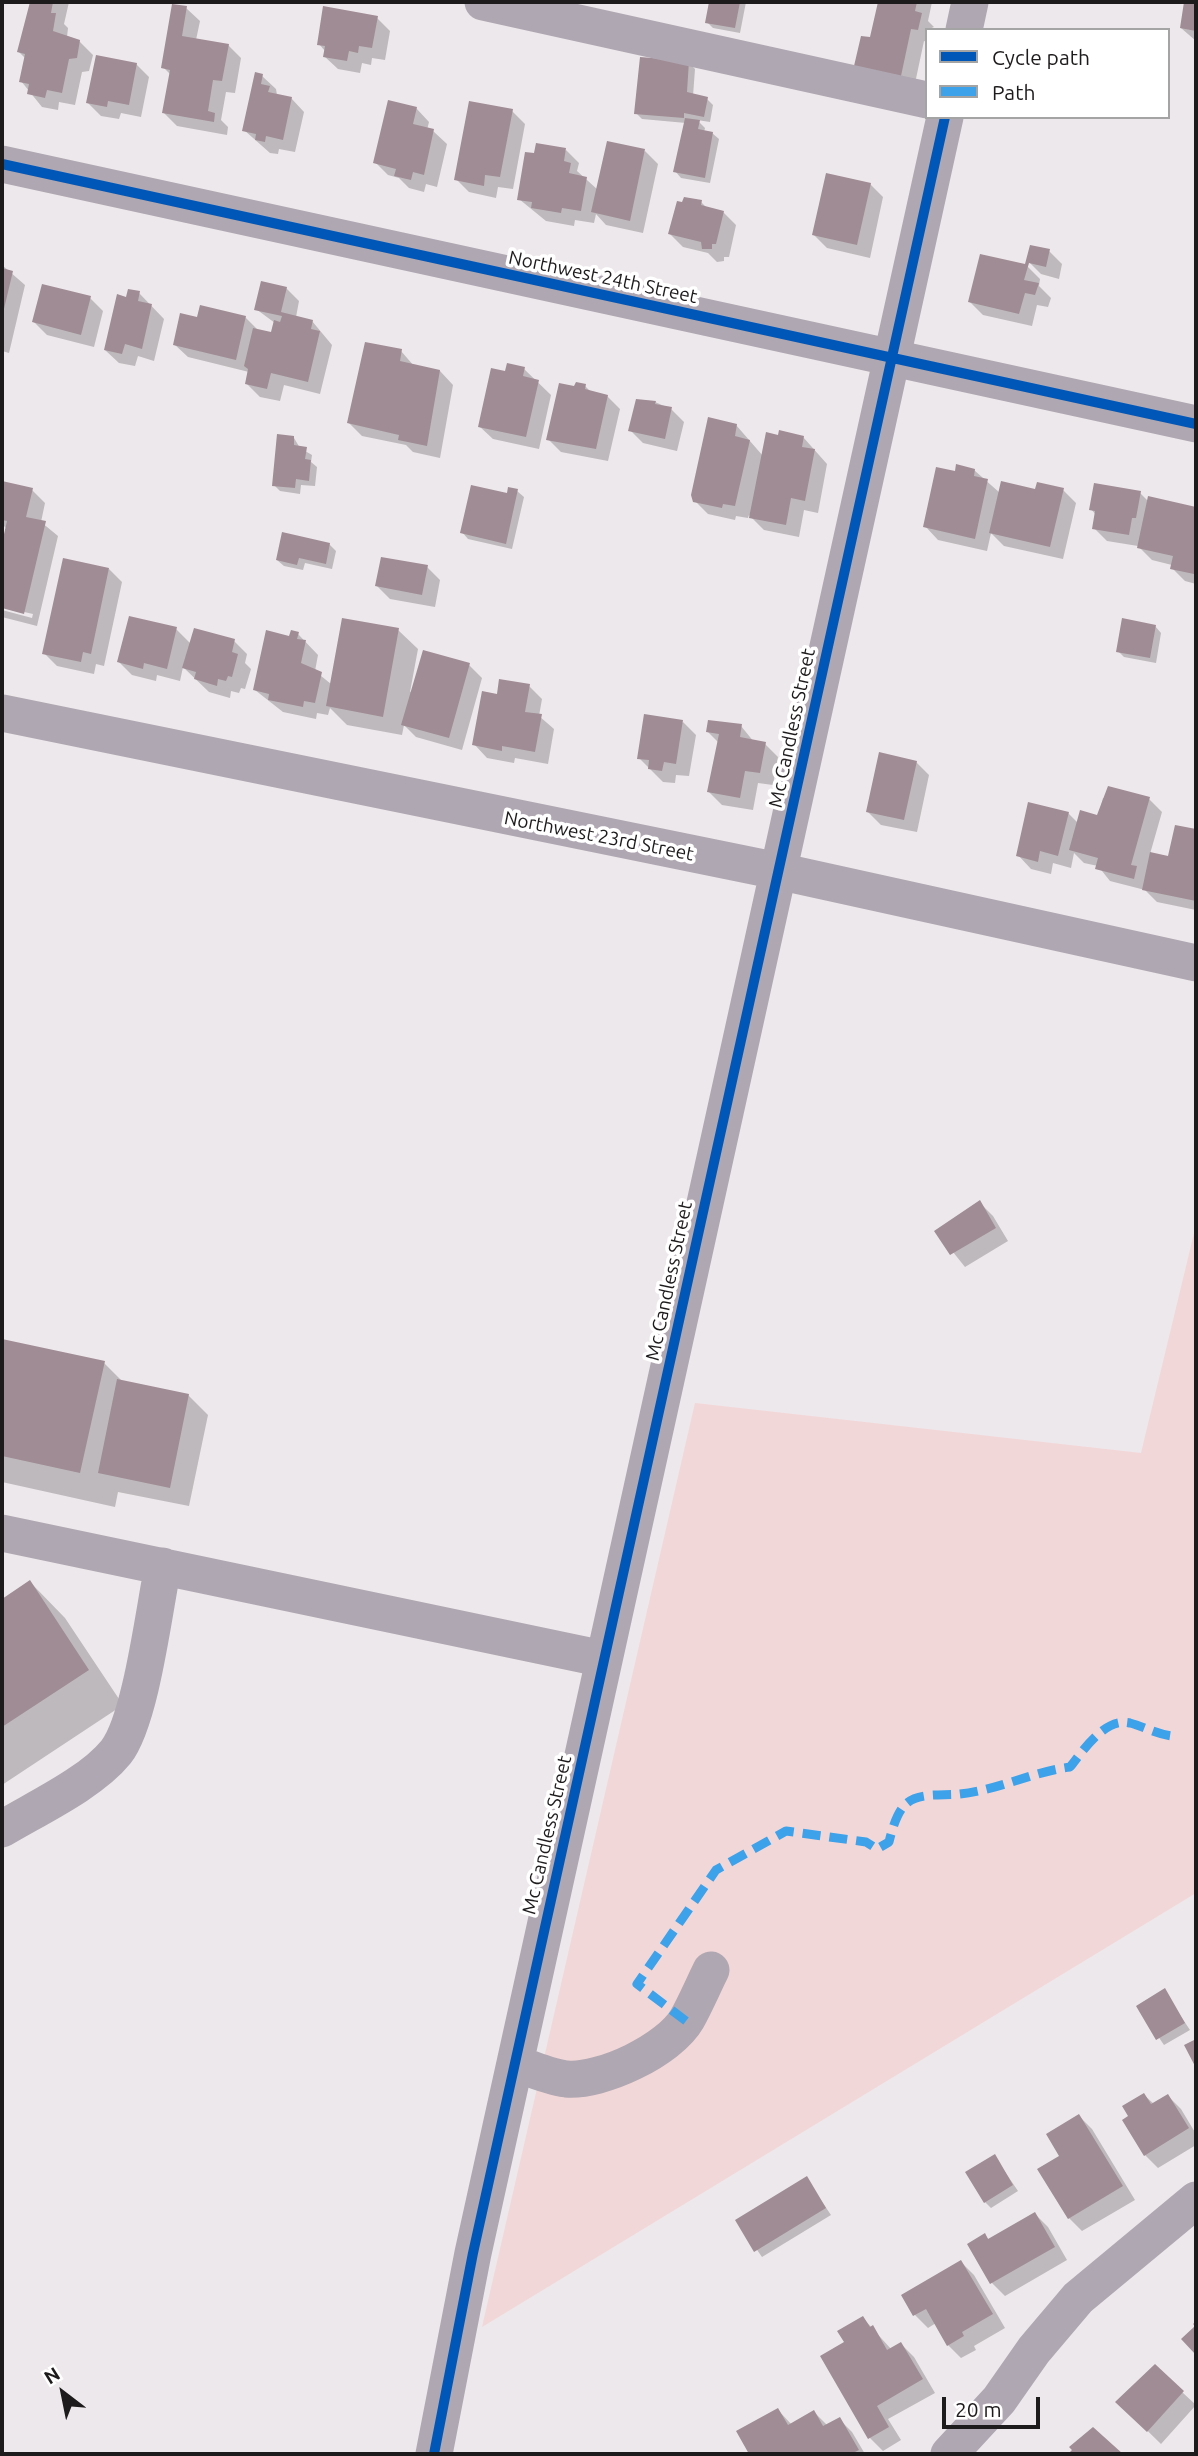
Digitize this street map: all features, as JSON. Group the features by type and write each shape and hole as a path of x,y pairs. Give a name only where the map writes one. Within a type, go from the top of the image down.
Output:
{"street":[{"path":"483,2 925,100"},
{"path":"964,28 970,2"},
{"name":"Mc Candless Street","path":"434,2454 456,2330 945,119"},
{"name":"Northwest 24th Street","path":"2,164 1196,424"},
{"name":"Northwest 23rd Street","path":"2,713 778,871 1196,963"},
{"path":"2,1532 604,1659"},
{"path":"2,1829 94,1772 117,1751 133,1720 163,1566"},
{"path":"515,2063 563,2079 582,2080 606,2075 649,2054 686,2021 711,1970"},
{"path":"949,2454 999,2400 1034,2350 1078,2298 1196,2200"}],"shaded area":[{"path":"1196,1225 1196,1893 482,2327 695,1403 1141,1453"}],"building":[{"path":"30,2 53,2 51,13 56,13 53,31 80,40 77,58 69,59 62,93 47,90 45,98 27,94 29,84 19,82 25,54 17,52"},
{"path":"709,2 740,2 735,28 705,23"},
{"path":"878,2 917,2 915,11 922,13 918,30 911,29 901,76 854,66 861,36 870,37"},
{"path":"1184,2 1196,2 1196,31 1180,28"},
{"path":"172,4 187,6 182,36 229,44 222,81 213,80 208,111 215,113 214,122 162,113 170,70 161,68"},
{"path":"323,6 378,16 372,48 359,46 358,53 349,51 347,61 323,57 325,46 317,45"},
{"path":"96,55 137,63 129,105 108,101 107,107 86,103"},
{"path":"640,57 689,61 687,92 708,97 704,117 684,113 684,118 634,114"},
{"path":"255,72 263,74 261,84 270,86 268,92 292,97 283,140 266,136 265,142 255,140 256,134 242,131"},
{"path":"388,100 417,107 413,124 434,129 424,175 413,172 411,180 394,176 396,169 373,163"},
{"path":"469,101 513,109 500,177 485,175 484,186 454,180"},
{"path":"685,118 700,120 698,129 713,132 705,178 673,172"},
{"path":"607,141 645,149 630,221 591,212"},
{"path":"536,143 566,148 564,161 571,163 569,173 587,177 581,211 562,208 561,213 531,208 532,202 517,200 525,152 534,153"},
{"path":"826,173 871,183 857,245 812,235"},
{"path":"684,197 702,200 701,205 724,211 716,244 712,244 712,249 702,249 701,242 668,234 677,201 682,202"},
{"path":"1030,245 1050,249 1046,267 1029,263 1024,280 1039,283 1035,295 1025,293 1019,314 968,302 980,254 1025,264"},
{"path":"2,268 13,271 3,313 2,313"},
{"path":"261,281 287,287 281,312 313,320 311,329 320,331 308,382 271,373 267,389 245,384 248,369 244,366 253,328 271,332 274,320 280,322 282,316 254,310"},
{"path":"42,284 91,296 81,335 32,322"},
{"path":"128,289 140,291 138,301 152,304 142,349 125,344 122,354 104,350 117,294 126,297"},
{"path":"200,305 246,316 236,360 173,345 180,313 197,317"},
{"path":"365,342 402,349 400,361 440,370 427,446 398,440 399,435 347,423"},
{"path":"507,363 525,367 523,376 539,380 526,437 478,427 491,368 505,371"},
{"path":"576,382 586,384 585,389 608,395 596,449 546,440 559,383 574,386"},
{"path":"636,399 656,401 655,404 672,407 665,439 628,431"},
{"path":"708,417 737,424 735,436 750,440 735,506 723,504 722,508 693,502 691,495"},
{"path":"779,430 804,436 802,447 815,449 805,501 791,498 786,525 749,518 766,432 778,435"},
{"path":"277,434 294,436 294,445 307,447 305,459 311,460 309,481 296,479 295,488 272,486"},
{"path":"956,464 975,469 974,476 988,479 975,539 923,527 936,467 955,471"},
{"path":"2,481 33,488 26,517 46,521 24,614 2,608 2,543 7,521 2,520"},
{"path":"1001,481 1035,489 1037,482 1064,488 1050,547 989,533"},
{"path":"1094,483 1141,491 1136,518 1132,518 1129,535 1092,529 1095,511 1089,510"},
{"path":"471,485 507,493 508,487 518,489 506,544 460,533"},
{"path":"1148,496 1196,507 1194,574 1170,569 1173,556 1137,548"},
{"path":"282,532 330,543 326,564 299,558 297,565 276,560"},
{"path":"381,557 428,565 422,595 375,586"},
{"path":"63,558 109,568 91,654 83,652 81,662 42,654"},
{"path":"129,616 177,627 167,669 144,663 143,669 117,662"},
{"path":"342,618 399,628 383,717 326,706"},
{"path":"1122,618 1156,625 1150,658 1116,652"},
{"path":"194,628 235,639 232,652 238,654 232,677 228,676 226,681 218,679 217,686 194,679 196,672 182,668"},
{"path":"266,630 289,636 291,630 299,632 297,639 306,640 301,663 322,672 315,703 304,701 303,707 268,700 269,694 253,690"},
{"path":"423,650 470,663 449,738 401,725"},
{"path":"499,679 530,684 525,712 542,714 535,752 502,746 502,751 472,745 482,691 497,694"},
{"path":"644,714 683,720 676,764 664,762 662,771 648,769 649,760 637,759"},
{"path":"708,720 742,724 740,737 766,742 760,773 745,771 740,798 707,792 719,734 706,732"},
{"path":"879,752 917,761 904,820 866,812"},
{"path":"1108,786 1150,797 1131,865 1137,866 1134,879 1095,869 1098,858 1069,850 1080,810 1097,815"},
{"path":"1028,802 1069,812 1058,856 1040,851 1038,862 1016,856"},
{"path":"1175,825 1196,829 1196,901 1142,890 1150,852 1168,856"},
{"path":"980,1200 996,1228 950,1255 934,1231"},
{"path":"2,1339 105,1361 80,1473 2,1456"},
{"path":"117,1379 189,1394 170,1488 98,1473"},
{"path":"30,1580 89,1670 2,1727 2,1599"},
{"path":"1165,1988 1185,2023 1156,2040 1136,2006"},
{"path":"1196,2039 1196,2068 1184,2045"},
{"path":"1144,2093 1151,2104 1168,2094 1189,2128 1144,2156 1122,2120 1128,2116 1122,2106"},
{"path":"1079,2114 1123,2186 1068,2219 1037,2169 1059,2156 1046,2134"},
{"path":"995,2154 1013,2185 984,2203 965,2172"},
{"path":"807,2176 826,2208 754,2252 735,2220"},
{"path":"1035,2212 1055,2247 990,2284 967,2244 985,2233 988,2239"},
{"path":"961,2260 993,2314 962,2332 964,2336 947,2346 926,2309 913,2316 901,2295"},
{"path":"863,2316 870,2327 873,2325 887,2350 901,2342 923,2379 877,2406 889,2427 868,2439 820,2356 844,2342 837,2331"},
{"path":"1196,2321 1196,2355 1181,2339 1195,2326 1193,2324"},
{"path":"1155,2364 1184,2391 1147,2432 1115,2402"},
{"path":"778,2408 788,2425 814,2410 823,2426 840,2417 859,2450 851,2454 749,2454 736,2431"},
{"path":"1093,2427 1123,2454 1068,2454 1072,2450 1069,2447"}],"marked path":[{"path":"686,2021 637,1984 716,1870 786,1831 866,1842 877,1849 889,1842 900,1811 912,1800 925,1796 974,1792 1070,1767 1088,1744 1112,1725 1130,1723 1172,1736"}],"cycle path":[{"path":"434,2454 473,2253 945,119"},
{"path":"2,164 1196,424"}]}
